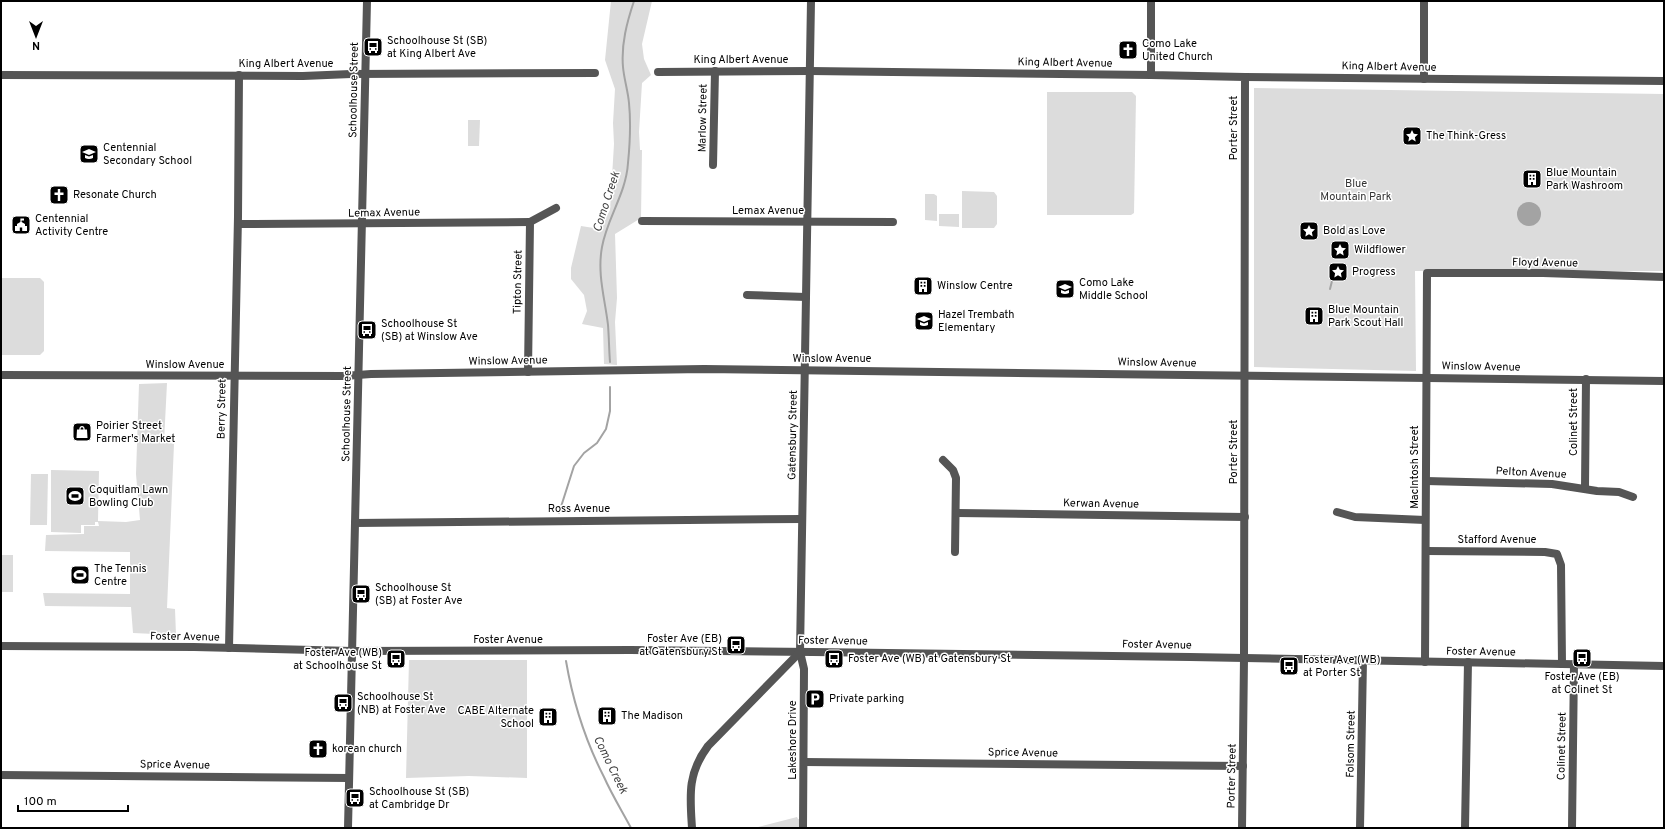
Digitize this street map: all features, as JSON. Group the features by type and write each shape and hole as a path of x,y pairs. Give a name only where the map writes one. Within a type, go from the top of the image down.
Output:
{"street":[{"name":"Schoolhouse Street","path":"348,828 367,1"},
{"name":"Gatensbury Street","path":"800,652 811,1"},
{"path":"1151,1 1151,75"},
{"path":"1424,1 1424,79"},
{"name":"Marlow Street","path":"713,165 715,71"},
{"name":"King Albert Avenue","path":"658,72 810,71 1664,81"},
{"name":"King Albert Avenue","path":"1,75 303,76 365,74 595,73"},
{"name":"Berry Street","path":"229,648 238,224 239,75"},
{"name":"Porter Street","path":"1242,828 1245,517 1245,77"},
{"path":"530,222 556,208"},
{"name":"Lemax Avenue","path":"642,221 893,222"},
{"name":"Lemax Avenue","path":"238,224 530,222"},
{"name":"Tipton Street","path":"528,372 530,222"},
{"name":"Floyd Avenue","path":"1427,274 1543,274 1664,277"},
{"name":"MacIntosh Street","path":"1425,662 1427,274"},
{"path":"747,295 806,297"},
{"name":"Winslow Avenue","path":"1,375 344,376 359,374 704,369 1664,381"},
{"name":"Colinet Street","path":"1585,488 1586,379"},
{"path":"943,460 953,470 956,478 957,512 955,552"},
{"name":"Pelton Avenue","path":"1426,481 1552,484 1619,492 1633,496"},
{"name":"Kerwan Avenue","path":"957,512 1245,517"},
{"path":"1337,512 1355,517 1425,520"},
{"name":"Ross Avenue","path":"355,523 802,519"},
{"name":"Stafford Avenue","path":"1426,551 1549,552 1557,554 1561,565 1562,664"},
{"name":"Foster Avenue","path":"1,646 229,648 352,651 631,650 800,652 1664,666"},
{"path":"692,828 690,789 693,772 701,755 800,652"},
{"name":"Lakeshore Drive","path":"800,652 804,669 803,828"},
{"name":"Folsom Street","path":"1360,828 1363,660"},
{"path":"1465,828 1468,662"},
{"name":"Colinet Street","path":"1572,828 1574,664"},
{"name":"Sprice Avenue","path":"804,762 1243,766"},
{"name":"Sprice Avenue","path":"1,775 349,778"}],"green space":[{"path":"611,1 652,1 642,44 644,59 651,75 642,83 639,132 640,150 642,150 641,218 615,234 617,298 615,322 617,365 604,364 603,328 582,324 587,311 584,295 571,279 571,268 581,226 600,229 610,210 614,144 613,123 615,89 605,60"},
{"name":"Blue Mountain Park","path":"1254,88 1664,94 1664,271 1415,271 1416,371 1254,367"},
{"path":"1047,92 1132,92 1136,96 1134,213 1131,215 1047,215"},
{"path":"468,120 480,120 479,146 468,146"},
{"path":"962,191 994,192 997,196 997,224 994,228 962,228"},
{"path":"925,194 934,194 937,196 937,221 925,220"},
{"path":"939,214 959,214 959,227 939,226"},
{"path":"1,278 40,278 44,282 44,351 40,355 1,355"},
{"path":"167,383 164,442 174,444 167,608 175,609 176,635 133,633 131,607 45,606 43,593 130,594 130,552 45,551 46,535 84,534 84,526 99,526 98,522 95,522 95,525 81,525 81,533 51,532 51,470 99,471 98,521 126,522 140,520 136,474 139,384"},
{"path":"31,474 48,474 47,525 30,525"},
{"path":"1,555 13,555 13,592 1,592"},
{"path":"409,660 527,660 527,778 469,776 406,778"},
{"path":"797,817 800,819 799,828 754,828"}],"shaded area":[{"path":"1529,202 1537,206 1541,214 1537,222 1529,226 1521,222 1517,214 1521,206"}],"waterway":[{"name":"Como Creek","path":"610,362 608,325 600,267 604,236 627,174 630,118 623,67 623,50 627,25 634,1"},
{"path":"1330,289 1333,277"},
{"name":"Como Creek","path":"559,513 574,466 584,453 597,443 606,429 610,411 610,387"},
{"name":"Como Creek","path":"566,661 572,691 585,735 607,784 631,828"}],"place":[{"name":"Schoolhouse St (SB) at King Albert Ave","path":"373,47"},
{"name":"Como Lake United Church","path":"1128,50"},
{"name":"The Think-Gress","path":"1412,136"},
{"name":"Centennial Secondary School","path":"89,154"},
{"name":"Blue Mountain Park Washroom","path":"1532,179"},
{"name":"Resonate Church","path":"59,195"},
{"name":"Centennial Activity Centre","path":"21,225"},
{"name":"Bold as Love","path":"1309,231"},
{"name":"Wildflower","path":"1340,250"},
{"name":"Progress","path":"1338,272"},
{"name":"Winslow Centre","path":"923,286"},
{"name":"Como Lake Middle School","path":"1065,289"},
{"name":"Blue Mountain Park Scout Hall","path":"1314,316"},
{"name":"Hazel Trembath Elementary","path":"924,321"},
{"name":"Schoolhouse St (SB) at Winslow Ave","path":"367,330"},
{"name":"Poirier Street Farmer's Market","path":"82,432"},
{"name":"Coquitlam Lawn Bowling Club","path":"75,496"},
{"name":"The Tennis Centre","path":"80,575"},
{"name":"Schoolhouse St (SB) at Foster Ave","path":"361,594"},
{"name":"Foster Ave (EB) at Gatensbury St","path":"736,645"},
{"name":"Foster Ave (EB) at Colinet St","path":"1582,658"},
{"name":"Foster Ave (WB) at Schoolhouse St","path":"396,659"},
{"name":"Foster Ave (WB) at Gatensbury St","path":"834,659"},
{"name":"Foster Ave (WB) at Porter St","path":"1289,666"},
{"name":"Private parking","path":"815,699"},
{"name":"Schoolhouse St (NB) at Foster Ave","path":"343,703"},
{"name":"The Madison","path":"607,716"},
{"name":"CABE Alternate School","path":"548,717"},
{"name":"korean church","path":"318,749"},
{"name":"Schoolhouse St (SB) at Cambridge Dr","path":"355,798"}]}
